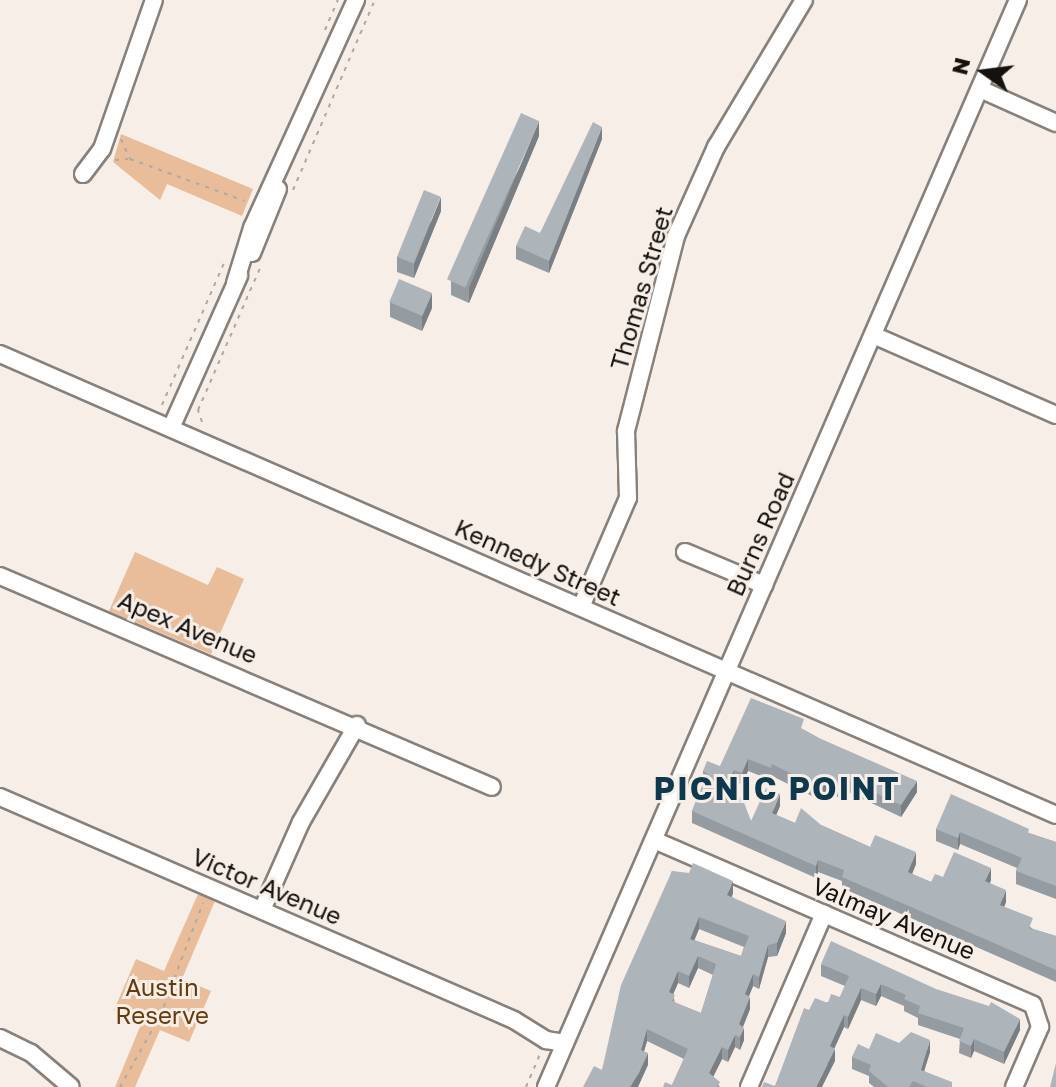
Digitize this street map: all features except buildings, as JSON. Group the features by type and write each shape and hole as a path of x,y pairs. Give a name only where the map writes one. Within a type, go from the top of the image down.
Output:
{"street":[{"path":"83,174 102,149 154,0"},
{"path":"171,428 235,283 271,214 286,161 356,0"},
{"name":"Thomas Street","path":"581,607 628,498 626,431 676,236 716,147 804,0"},
{"name":"Burns Road","path":"546,1087 1018,0"},
{"path":"980,89 1056,123"},
{"path":"873,335 1056,415"},
{"name":"Kennedy Street","path":"0,354 1056,815"},
{"path":"685,552 764,585"},
{"name":"Apex Avenue","path":"0,576 357,725 492,787"},
{"path":"262,910 308,808 357,725"},
{"name":"Victor Avenue","path":"0,797 514,1020 553,1043 565,1043"},
{"name":"Valmay Avenue","path":"654,840 1033,1005 1040,1027 1014,1087"},
{"path":"749,1087 824,914"},
{"path":"0,1038 31,1053 71,1087"}],"path":[{"path":"120,136 130,159"},
{"path":"113,160 130,159 159,166 206,190 251,202"},
{"path":"120,1087 160,1016 204,903"},
{"path":"526,1087 544,1046"}],"green space":[{"path":"121,134 253,189 242,216 167,184 160,200 113,162"},
{"path":"135,552 208,585 217,567 244,579 211,654 109,611"},
{"name":"Austin Reserve","path":"198,894 215,901 182,979 211,991 189,1042 160,1030 135,1087 115,1087 142,1022 114,1010 136,959 164,971"}],"district":[{"name":"PICNIC POINT","path":"777,788"}]}
